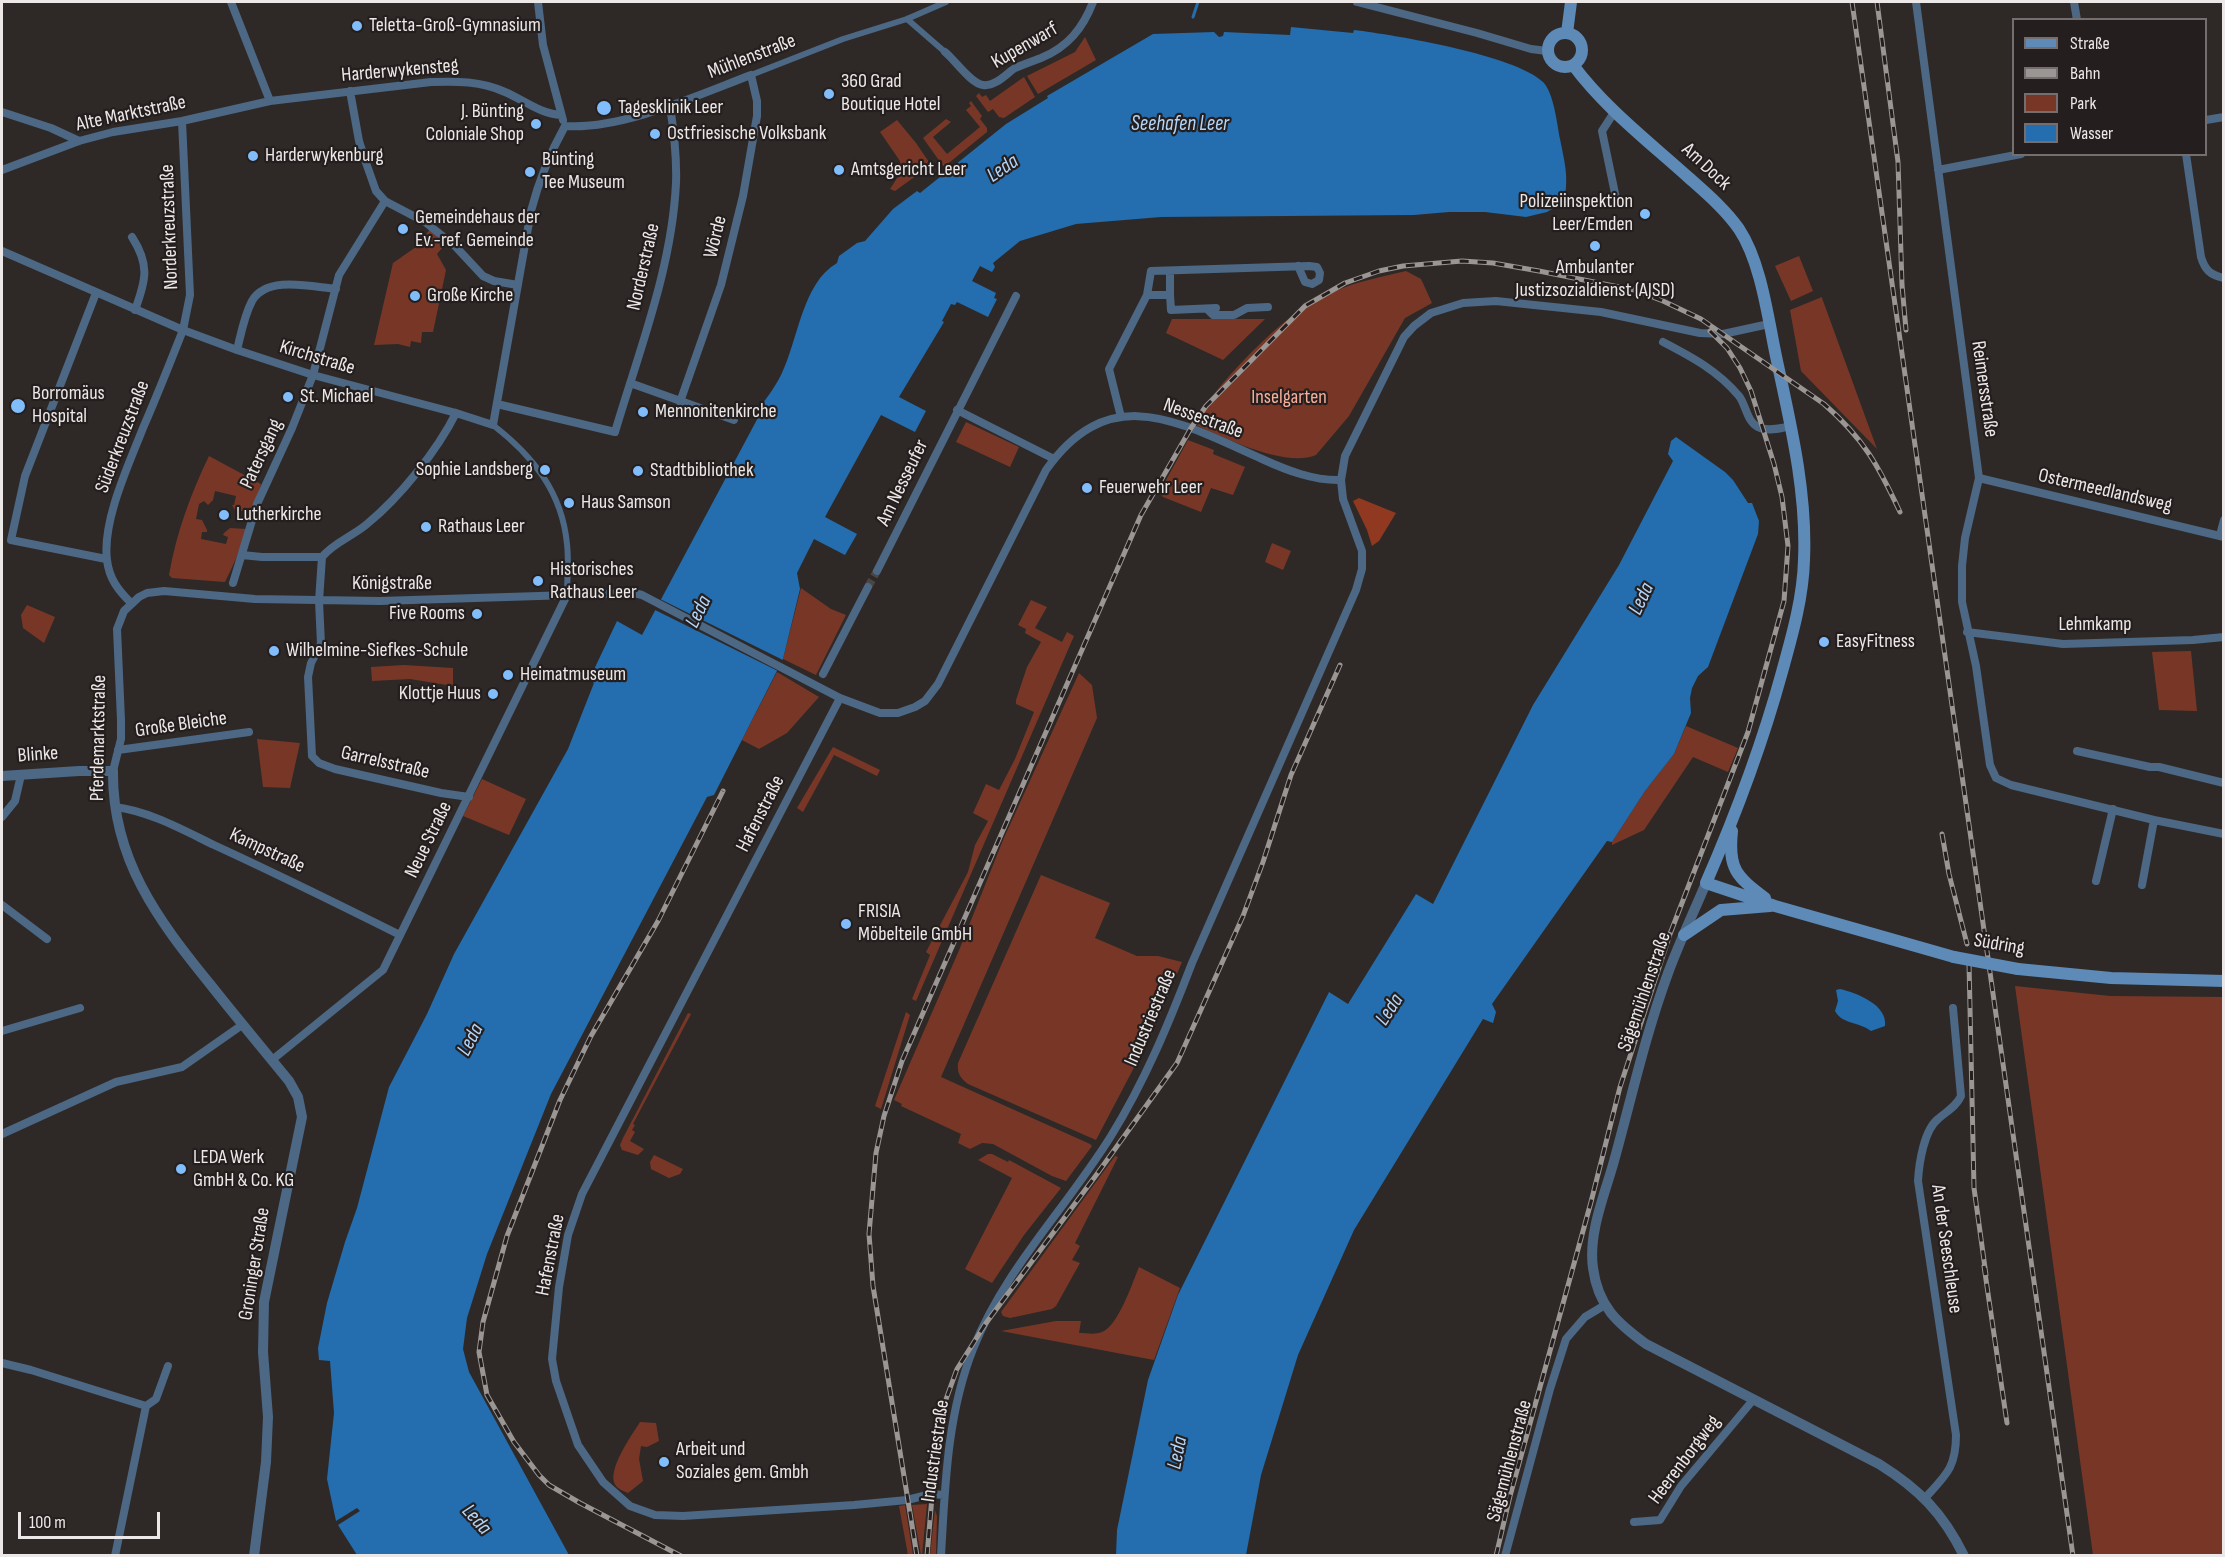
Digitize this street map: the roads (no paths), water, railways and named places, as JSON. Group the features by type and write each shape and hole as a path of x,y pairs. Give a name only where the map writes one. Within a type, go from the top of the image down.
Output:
{"main road":[{"path":"1567,33 1571,2"},
{"path":"1567,33 1578,40 1582,49 1580,58 1573,65 1565,68 1556,65 1550,59 1547,51 1553,37 1567,33"},
{"name":"Am Dock","path":"1573,65 1594,91 1734,222 1752,256 1769,324"},
{"name":"Sägemühlenstraße","path":"1706,884 1734,818 1769,719 1802,590 1803,514 1791,426 1769,324"},
{"name":"Südring","path":"1734,818 1730,849 1736,873 1741,880 1775,906"},
{"name":"Südring","path":"1706,884 1954,957 2018,969 2111,978 2223,981"},
{"path":"1684,935 1721,910 1775,906"}],"street":[{"path":"231,2 270,101"},
{"path":"538,2 543,45 565,126 538,185 493,425 528,456 543,475 555,500 564,526 567,544 567,595"},
{"name":"Mühlenstraße","path":"565,126 584,127 670,106 843,39 907,19 946,2"},
{"name":"Kupenwarf","path":"907,19 975,82 985,86 993,84 1020,66 1047,55 1067,43 1083,24 1093,2"},
{"path":"1357,2 1531,49 1547,51"},
{"name":"Reimersstraße","path":"1916,2 1979,478 1965,538 1962,566 1963,614 1976,666 1990,765 1996,778 2011,785 2113,809"},
{"path":"2074,2 2077,18"},
{"name":"Wörde","path":"680,402 721,285 743,196 757,116 752,75"},
{"name":"Harderwykensteg","path":"270,101 431,82 470,82 502,91 550,115 561,115"},
{"path":"350,91 362,151 374,184 385,201 425,222 455,246 483,276 494,281 518,285"},
{"name":"Alte Marktstraße","path":"2,170 79,141 270,101"},
{"name":"Norderstraße","path":"497,404 615,432 656,297 671,226 676,184 676,159 670,106"},
{"path":"1615,111 1602,131 1617,203"},
{"path":"2,112 51,128 79,141"},
{"path":"2207,120 2223,117"},
{"name":"Norderkreuzstraße","path":"182,121 190,294 183,330"},
{"path":"1938,170 2012,156"},
{"path":"2186,156 2201,257 2205,268 2212,275 2223,278"},
{"name":"Patersgang","path":"233,583 257,504 292,429 313,375 339,275 385,201"},
{"path":"132,237 142,253 144,269 144,286 135,309"},
{"name":"Kirchstraße","path":"2,251 183,330 237,350 313,375 493,425"},
{"path":"1121,417 1109,369 1147,295 1151,271 1299,266"},
{"path":"1170,271 1171,310 1212,309 1213,315 1234,315 1247,308 1268,307"},
{"path":"237,350 245,319 252,301 259,293 269,287 282,285 336,289"},
{"path":"96,293 25,476 11,540 106,559 110,577 131,603"},
{"path":"1147,295 1170,295"},
{"name":"Am Nesseufer","path":"877,571 1016,296"},
{"path":"1341,480 1345,456 1404,337 1414,326 1431,314 1462,303 1487,301 1628,317 1700,333 1723,333 1769,324"},
{"name":"Süderkreuzstraße","path":"106,559 114,507 183,330"},
{"path":"1663,342 1693,357 1716,374 1740,398 1753,424 1759,428 1791,426"},
{"path":"630,383 734,420"},
{"path":"957,410 1054,459"},
{"path":"242,555 322,557 366,524 421,467 456,413"},
{"name":"Nessestraße","path":"655,602 840,698 885,714 907,711 920,705 938,684 1046,471 1066,445 1080,433 1102,422 1121,417 1152,416 1167,419 1298,474 1341,480"},
{"name":"Ostermeedlandsweg","path":"1979,478 2222,536"},
{"name":"Industriestraße","path":"941,1556 944,1495 955,1411 972,1351 1004,1286 1030,1247 1085,1175 1145,1077 1192,963 1356,590 1362,569 1362,551 1343,499 1341,480"},
{"path":"2222,536 2223,520"},
{"path":"319,601 322,557"},
{"path":"824,674 868,587"},
{"name":"Königstraße","path":"131,603 147,593 164,591 255,599 319,601 432,601 634,593 655,602"},
{"name":"Neue Straße","path":"272,1060 379,975 567,595"},
{"name":"Garrelsstraße","path":"319,601 321,644 311,663 308,677 310,750 314,759 335,769 441,793 469,796"},
{"name":"Pferdemarktstraße","path":"131,603 124,611 117,629 121,720 113,771 115,807 128,858 139,885 155,913 272,1060"},
{"name":"Lehmkamp","path":"1967,632 2063,644 2223,637"},
{"name":"Hafenstraße","path":"840,698 582,1194 568,1235 559,1287 552,1359 556,1381 578,1445 603,1482 630,1506 655,1515 683,1516 795,1510 907,1500 931,1494 944,1495"},
{"name":"Große Bleiche","path":"118,750 249,732"},
{"path":"2077,751 2159,767 2223,783"},
{"name":"Blinke","path":"2,776 113,771"},
{"path":"2,817 15,801 21,775"},
{"name":"Kampstraße","path":"115,807 128,808 181,830 302,885 400,935"},
{"path":"2096,881 2113,809 2223,834"},
{"path":"2142,885 2154,820"},
{"name":"Sägemühlenstraße","path":"1505,1556 1550,1389 1566,1339 1585,1317 1605,1305 1596,1286 1593,1268 1595,1232 1658,1003 1706,884"},
{"path":"2,905 47,939"},
{"path":"2,1031 80,1008"},
{"name":"An der Seeschleuse","path":"1925,1498 1949,1471 1956,1454 1956,1435 1918,1181 1919,1160 1935,1121 1957,1104 1961,1096 1953,1008"},
{"path":"2,1134 116,1082 182,1067 242,1025"},
{"name":"Groninger Straße","path":"254,1556 266,1462 268,1417 263,1352 264,1302 302,1117 295,1089 272,1060"},
{"path":"1605,1305 1616,1321 1646,1344 1879,1464 1925,1498 1942,1517 1964,1556"},
{"path":"2,1363 146,1406"},
{"path":"116,1556 146,1406 156,1399 168,1366"},
{"name":"Heerenborgweg","path":"1634,1522 1660,1520 1682,1486 1753,1400"}],"water":[{"name":"Seehafen Leer","path":"1291,27 1353,33 1354,30 1397,36 1482,55 1529,72 1543,82 1550,93 1566,170 1564,202 1547,212 1526,217 1485,212 1449,212 1414,215 1161,217 1076,224 1020,241 993,263 995,267 992,272 980,266 972,281 996,293 994,298 997,299 988,317 957,302 955,305 951,304 942,321 944,322 899,397 926,411 915,432 881,415 825,517 857,534 845,555 814,539 797,573 800,589 783,659 714,795 707,797 551,1094 487,1254 467,1318 463,1349 469,1372 569,1555 357,1555 338,1525 360,1511 357,1508 336,1521 327,1479 334,1413 330,1361 319,1360 318,1348 327,1303 357,1208 389,1087 427,1014 454,954 568,749 594,683 589,680 617,621 642,635 761,412 758,410 781,375 808,298 816,284 825,272 837,263 839,256 857,243 865,241 893,209 917,191 920,193 1006,124 1048,98 1047,96 1153,34 1214,32 1219,37 1223,36 1224,32 1290,35"},
{"name":"Leda","path":"1676,437 1733,480 1748,503 1752,503 1759,521 1758,534 1708,667 1698,676 1692,688 1691,713 1674,754 1645,791 1612,842 1607,841 1492,1004 1496,1012 1493,1023 1483,1019 1354,1230 1298,1355 1261,1475 1246,1555 1116,1555 1117,1530 1148,1380 1178,1295 1329,992 1348,1004 1416,894 1433,904 1533,705 1619,565 1673,461 1668,454 1671,441"},
{"path":"1840,989 1862,997 1877,1006 1885,1019 1885,1026 1871,1031 1842,1019 1835,1011 1838,1001 1836,990"}],"waterway":[{"path":"1193,17 1198,2"}],"tunnel":[{"path":"868,587 877,571"}],"railway":[{"path":"1852,2 2073,1556"},
{"path":"1877,2 1898,162 1902,285 1906,330"},
{"path":"917,1556 873,1286 869,1234 876,1153 884,1116 902,1061 1141,515 1206,406 1305,306 1345,283 1379,271 1403,266 1462,261 1493,263 1634,290 1701,319 1824,404 1838,417 1869,454 1900,512"},
{"path":"1496,1556 1510,1496 1591,1202 1620,1087 1670,934 1748,732 1784,601 1788,546 1782,497 1774,464 1751,391 1740,368 1727,348 1710,331"},
{"path":"927,1556 937,1437 941,1413 957,1369 986,1323 1177,1063 1243,916 1291,775 1340,665"},
{"path":"681,1556 580,1503 549,1485 539,1475 514,1442 487,1395 479,1352 483,1322 507,1236 560,1100 591,1036 658,921 723,791"},
{"path":"1942,834 1949,874 1967,944"},
{"path":"1969,963 1974,1188 1986,1275"},
{"path":"1984,1266 2007,1423"}],"place":[{"name":"Teletta-Groß-Gymnasium","path":"357,26"},
{"name":"360 Grad Boutique Hotel","path":"829,94"},
{"name":"Tagesklinik Leer","path":"604,108"},
{"name":"J. Bünting Coloniale Shop","path":"536,124"},
{"name":"Ostfriesische Volksbank","path":"655,134"},
{"name":"Harderwykenburg","path":"253,156"},
{"name":"Amtsgericht Leer","path":"839,170"},
{"name":"Bünting Tee Museum","path":"530,172"},
{"name":"Polizeiinspektion Leer/Emden","path":"1645,214"},
{"name":"Gemeindehaus der Ev.-ref. Gemeinde","path":"403,229"},
{"name":"Ambulanter Justizsozialdienst (AJSD)","path":"1595,246"},
{"name":"Große Kirche","path":"415,296"},
{"name":"St. Michael","path":"288,397"},
{"name":"Borromäus Hospital","path":"18,406"},
{"name":"Mennonitenkirche","path":"643,412"},
{"name":"Sophie Landsberg","path":"545,470"},
{"name":"Stadtbibliothek","path":"638,471"},
{"name":"Feuerwehr Leer","path":"1087,488"},
{"name":"Haus Samson","path":"569,503"},
{"name":"Lutherkirche","path":"224,515"},
{"name":"Rathaus Leer","path":"426,527"},
{"name":"Historisches Rathaus Leer","path":"538,581"},
{"name":"Five Rooms","path":"477,614"},
{"name":"EasyFitness","path":"1824,642"},
{"name":"Wilhelmine-Siefkes-Schule","path":"274,651"},
{"name":"Heimatmuseum","path":"508,675"},
{"name":"Klottje Huus","path":"493,694"},
{"name":"FRISIA Möbelteile GmbH","path":"846,924"},
{"name":"LEDA Werk GmbH & Co. KG","path":"181,1169"},
{"name":"Arbeit und Soziales gem. Gmbh","path":"664,1462"}],"park label":[{"name":"Inselgarten","path":"1289,398"}]}
